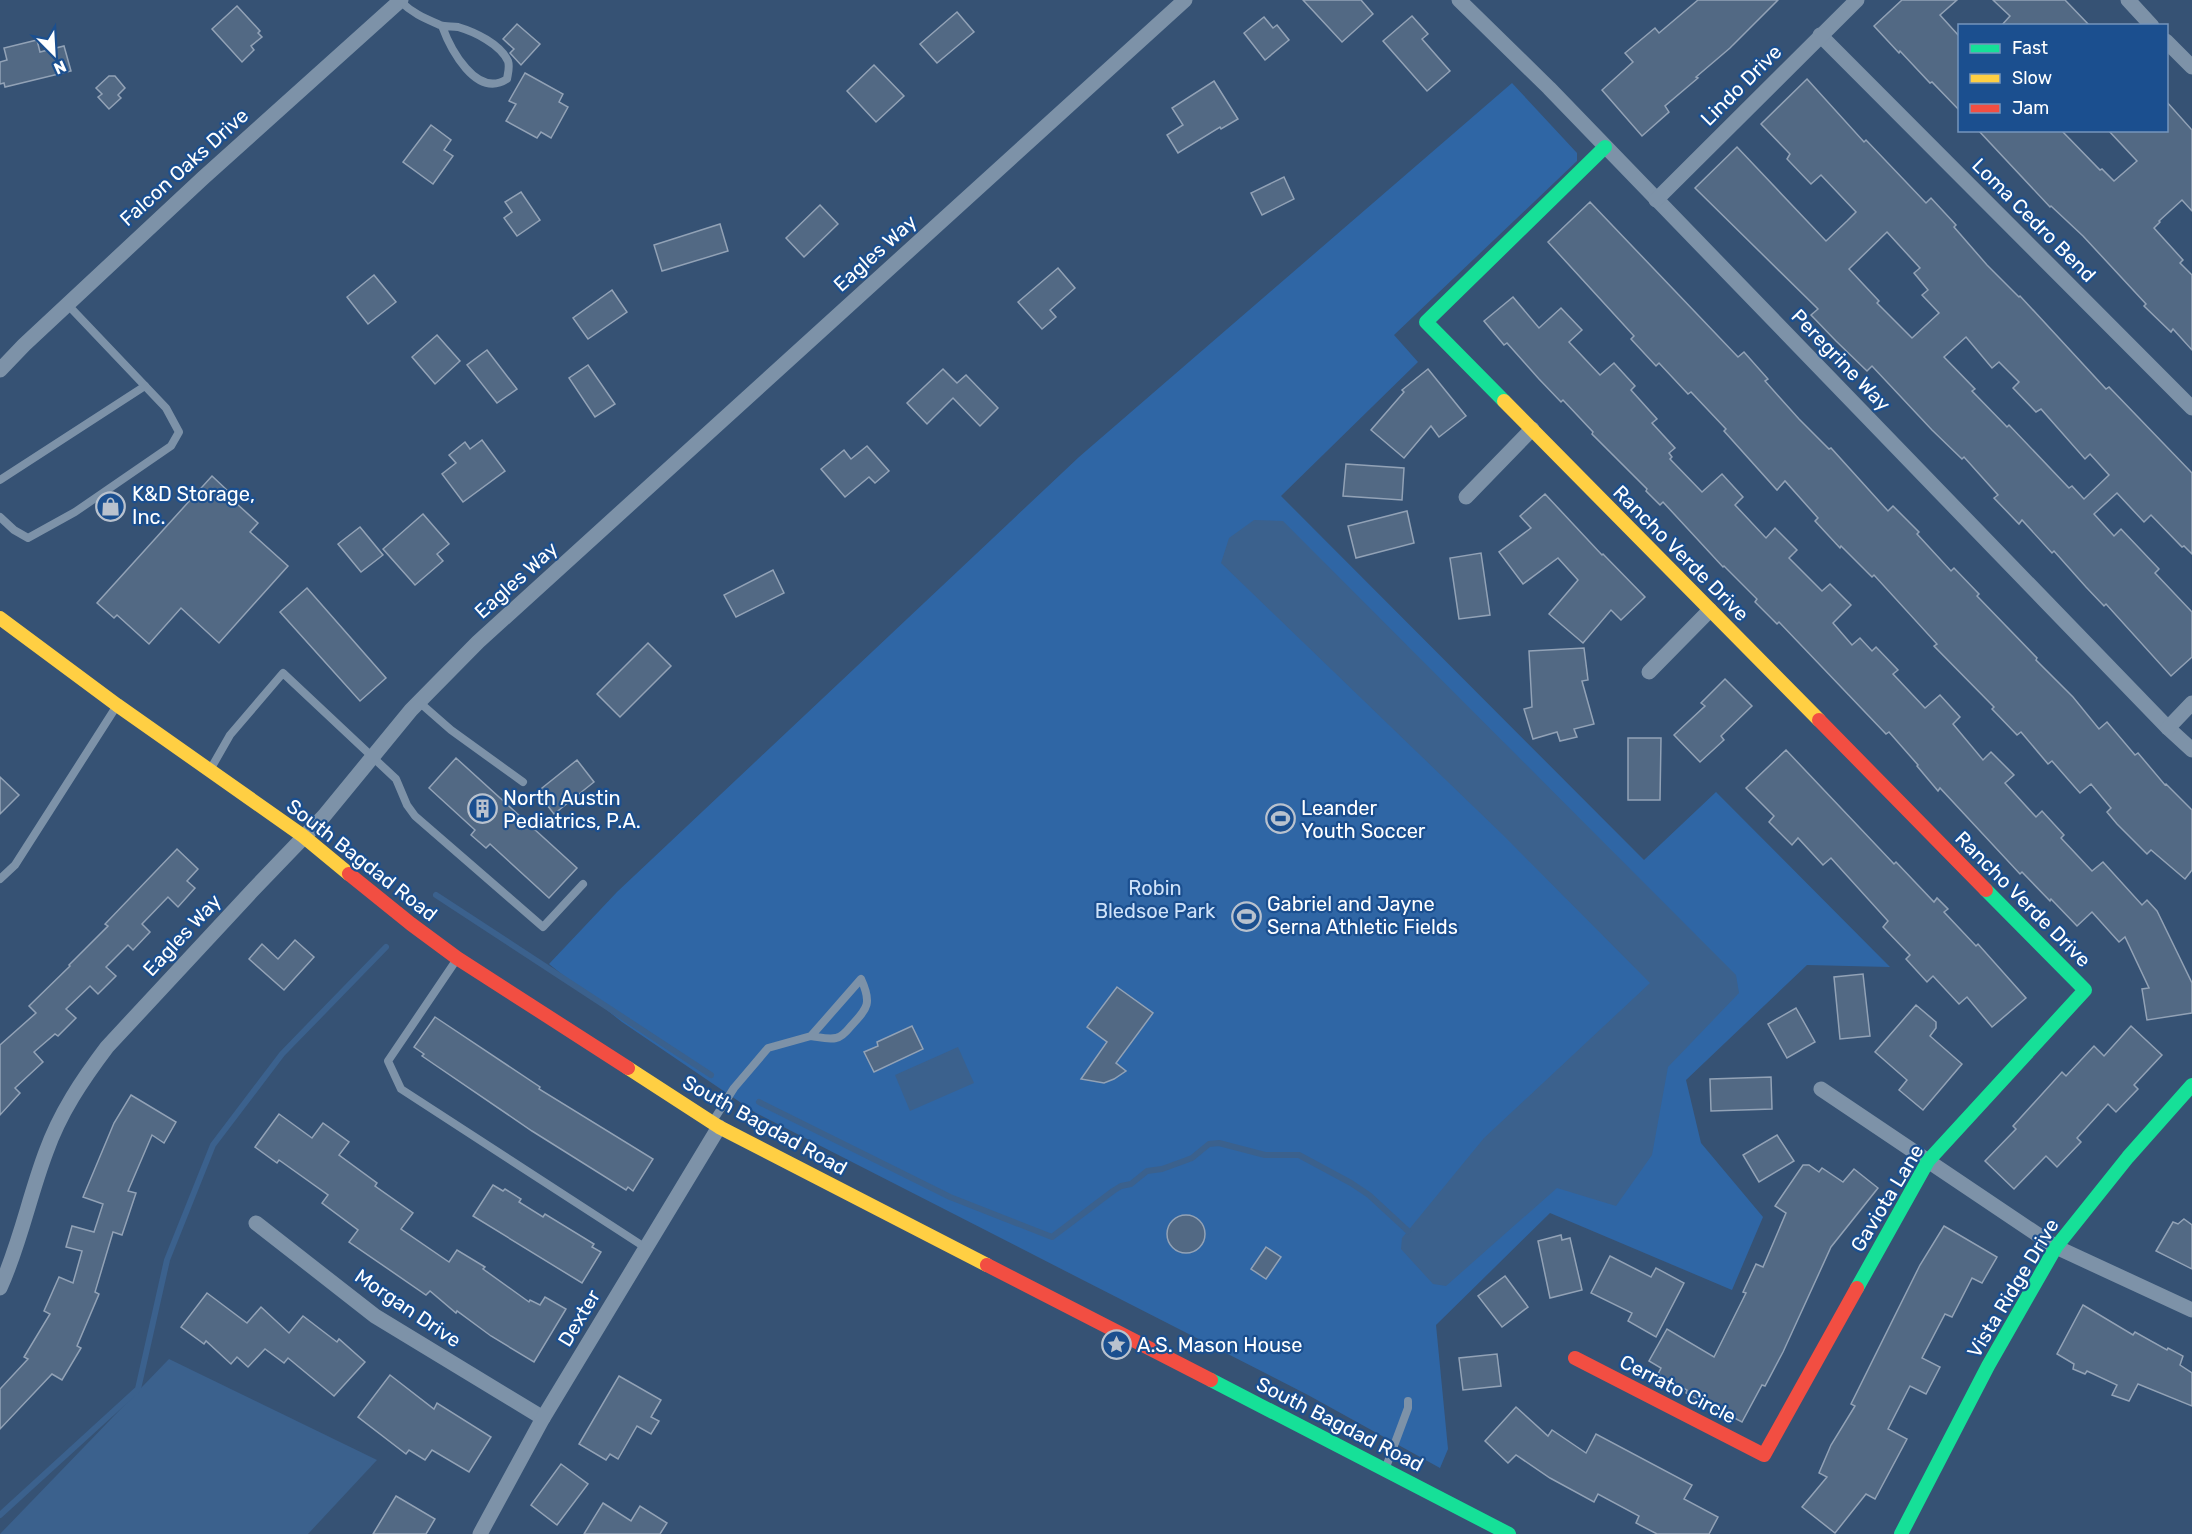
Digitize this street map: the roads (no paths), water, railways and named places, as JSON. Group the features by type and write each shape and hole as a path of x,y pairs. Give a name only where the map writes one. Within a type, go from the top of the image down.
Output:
{"street":[{"name":"Eagles Way","path":"0,1288 23,1228 36,1180 50,1142 72,1097 88,1071 115,1039 324,816 419,702 478,642 1185,0"},
{"name":"Peregrine Way","path":"1459,0 2192,750"},
{"name":"Lindo Drive","path":"1656,200 1857,0"},
{"path":"2128,0 2150,24"},
{"name":"Falcon Oaks Drive","path":"0,370 67,304 211,170 400,1"},
{"name":"Loma Cedro Bend","path":"1821,35 2192,408"},
{"path":"2168,43 2192,67"},
{"name":"Rancho Verde Drive","path":"1605,147 1426,322 2085,990"},
{"path":"1467,497 1532,429"},
{"path":"1649,672 1710,610"},
{"name":"South Bagdad Road","path":"0,618 117,705 303,836 411,924 457,958 716,1125 1509,1534"},
{"path":"2168,728 2192,703"},
{"name":"Gaviota Lane","path":"1764,1455 1928,1161 2085,990"},
{"name":"Vista Ridge Drive","path":"1901,1534 1988,1366 2056,1247 2128,1157 2192,1085"},
{"path":"1821,1089 2056,1247 2192,1310"},
{"name":"Dexter","path":"480,1534 543,1418 646,1248 716,1125"},
{"name":"Morgan Drive","path":"256,1223 375,1316 543,1418"},
{"name":"Cerrato Circle","path":"1575,1358 1764,1455"}],"lane":[{"path":"400,1 410,12 442,26 458,27 493,44 508,62 507,79 494,84 470,73 453,50 442,26"},
{"path":"0,517 14,530 28,538 75,512 171,446 179,432 166,408 67,304"},
{"path":"0,480 145,386"},
{"path":"210,771 230,735 283,673 396,779 407,805 415,816 543,927 584,884"},
{"path":"419,702 451,730 523,782"},
{"path":"0,879 15,865 117,705"},
{"path":"457,958 388,1061 401,1089 646,1248"},
{"path":"716,1125 734,1088 768,1048 811,1036 825,1039 843,1035 865,1012 868,1000 861,979 811,1036"},
{"path":"1385,1469 1408,1408 1408,1401"}],"waterway":[{"path":"436,895 711,1075"},
{"path":"0,1515 138,1389 167,1260 213,1145 282,1054 386,947"},
{"path":"759,1102 950,1197 1052,1237 1113,1191 1131,1184 1147,1171 1162,1169 1192,1158 1209,1144 1219,1143 1265,1155 1299,1155 1369,1195 1408,1231"}],"place":[{"name":"K&D Storage, Inc.","path":"111,506"},
{"name":"North Austin Pediatrics, P.A.","path":"482,809"},
{"name":"Leander Youth Soccer","path":"1280,819"},
{"name":"Gabriel and Jayne Serna Athletic Fields","path":"1246,916"},
{"name":"A.S. Mason House","path":"1116,1345"}],"park label":[{"name":"Robin Bledsoe Park","path":"1155,900"}]}
